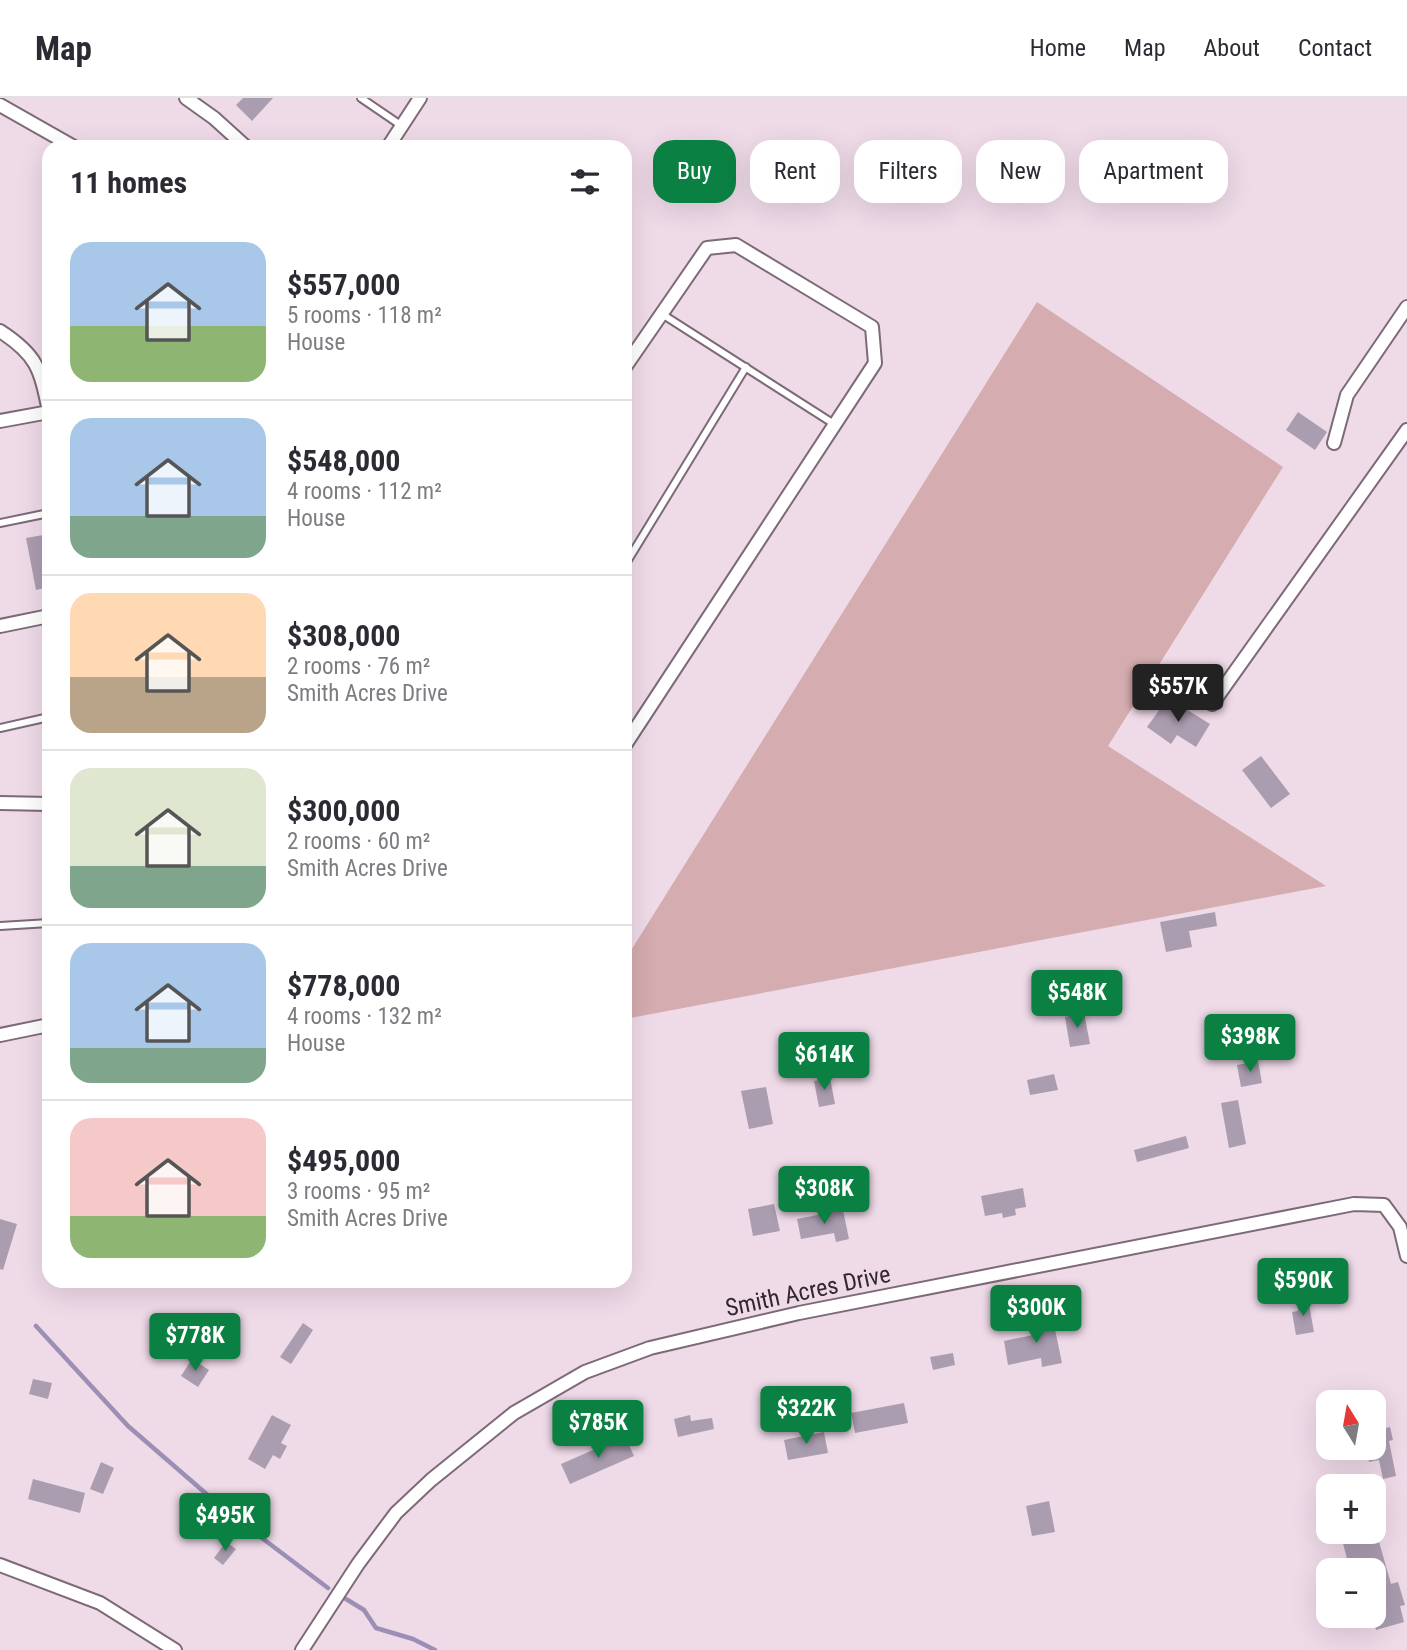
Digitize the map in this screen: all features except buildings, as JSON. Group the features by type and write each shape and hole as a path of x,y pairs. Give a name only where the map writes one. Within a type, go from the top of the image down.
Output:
{"street":[{"path":"186,98 238,140"},
{"path":"393,140 421,98"},
{"path":"0,105 62,140"},
{"path":"632,356 707,248 736,245 872,327 875,363 632,734"},
{"path":"1334,443 1346,395 1407,307"},
{"path":"0,331 24,346 36,364 42,386"},
{"path":"0,421 42,412"},
{"path":"1212,705 1407,430"},
{"path":"0,626 42,617"},
{"path":"0,803 42,804"},
{"path":"0,1035 42,1026"},
{"name":"Smith Acres Drive","path":"302,1650 378,1536 431,1480 514,1413 585,1372 615,1360 674,1342 799,1313 1354,1205 1384,1205 1399,1227 1407,1256"},
{"path":"0,1565 100,1604 175,1650"}],"lane":[{"path":"361,98 402,126"},
{"path":"661,313 834,424"},
{"path":"632,554 746,367"},
{"path":"0,523 42,514"},
{"path":"0,728 42,719"},
{"path":"0,926 42,923"}],"shaded area":[{"path":"1037,302 1283,467 1108,746 1326,886 632,1018 632,949"}],"waterway":[{"path":"36,1326 128,1426 225,1510 328,1588"},
{"path":"346,1599 364,1610 376,1628 413,1639 435,1650"}]}
